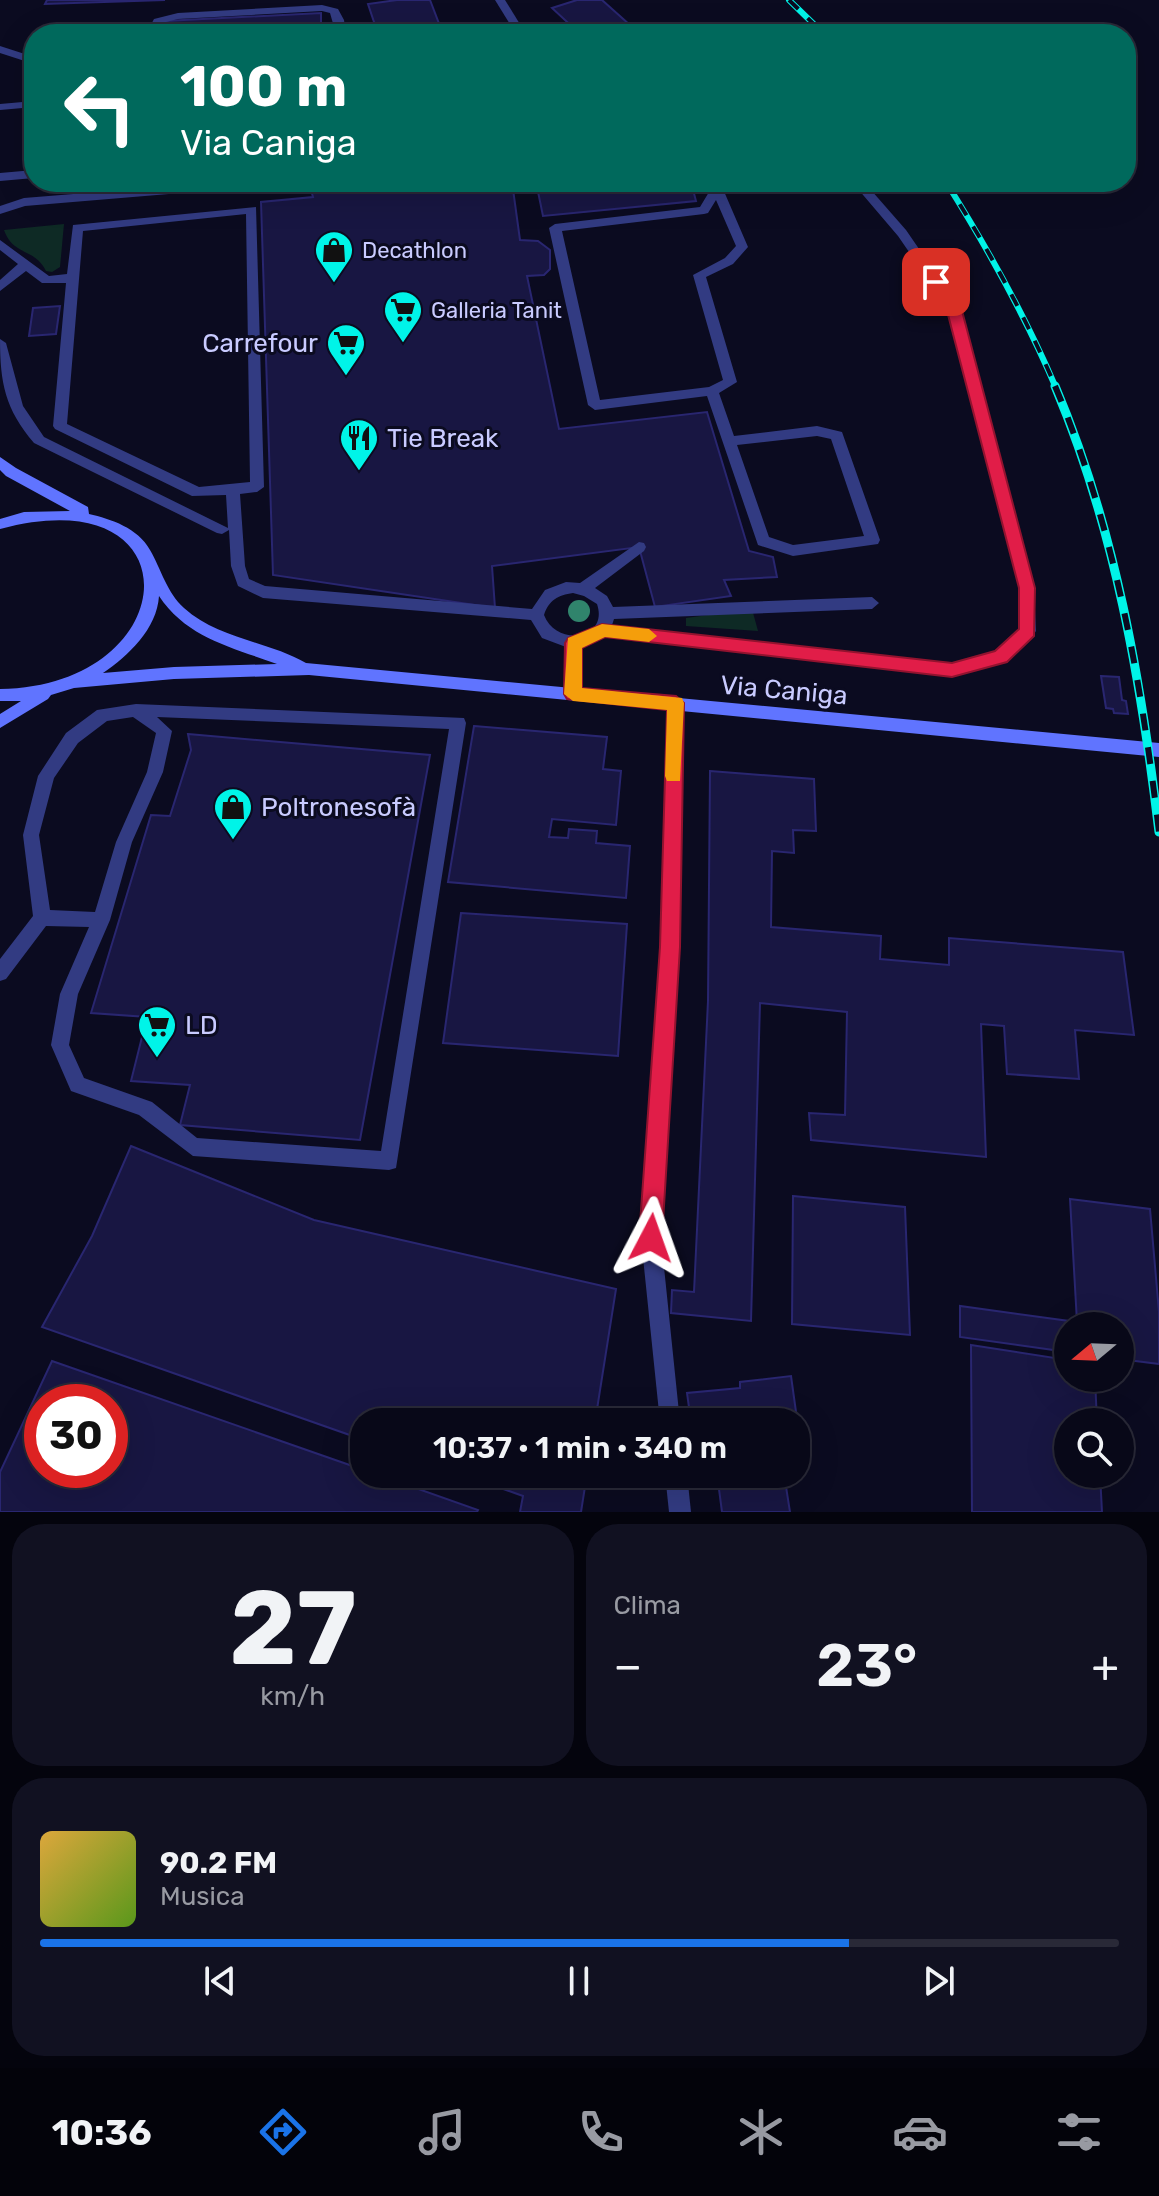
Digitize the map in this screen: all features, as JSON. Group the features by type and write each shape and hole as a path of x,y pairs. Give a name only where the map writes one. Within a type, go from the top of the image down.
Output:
{"street":[{"path":"500,0 515,24"},
{"path":"156,24 178,16 322,8 334,11 340,24"},
{"path":"0,49 24,58"},
{"path":"0,59 24,60"},
{"path":"0,107 24,105"},
{"path":"0,177 24,175"},
{"path":"1,211 24,202 144,192"},
{"path":"715,192 704,210 555,228 595,405 712,391 730,382 699,275 729,261 742,247 722,192"},
{"path":"602,630 952,670 1001,657 1028,631 1027,588 953,307 902,233 867,192"},
{"path":"93,227 95,196"},
{"path":"252,210 257,487 197,492 60,426 77,228 93,227 252,210"},
{"path":"2,248 46,280 73,278"},
{"path":"0,287 25,265"},
{"path":"0,343 12,401 23,423 39,440 222,529"},
{"path":"712,391 729,441 763,541 793,551 873,540 837,435 817,431 729,441"},
{"name":"Via Caniga","path":"0,462 11,472 103,521 134,542 177,611 206,631 309,669"},
{"path":"233,489 238,566 243,582 263,592 537,615"},
{"path":"0,524 38,514 72,513 103,521"},
{"path":"584,588 639,547"},
{"path":"0,695 15,696 52,690 74,682 110,661 136,633 151,602 151,572"},
{"path":"562,588 584,588 601,598 608,613 602,630 585,641 574,643 552,638 539,623 537,615 544,598 552,592 562,588"},
{"path":"608,613 872,603"},
{"path":"573,694 574,643"},
{"name":"Via Caniga","path":"74,682 174,673 309,669 1159,750"},
{"path":"0,722 52,690"},
{"path":"669,1408 651,1238 670,947 676,703"},
{"path":"0,973 42,918 31,835 46,776 72,738 103,715 136,710 458,723 389,1161 193,1147 145,1108 78,1085 60,1045 69,994 101,920 124,842 155,772 164,731 136,710"},
{"path":"42,918 101,920"},
{"path":"677,1488 680,1512"}],"green space":[{"path":"64,224 60,267 52,272 46,271 36,259 13,244 4,230"},
{"path":"752,609 758,631 686,626 686,618"}],"building":[{"path":"47,0 165,0 45,4"},
{"path":"430,0 439,24 375,24 368,4"},
{"path":"577,0 602,0 629,24 569,24 552,8"},
{"path":"321,13 321,24 165,24 165,21"},
{"name":"Galleria Tanit","path":"312,192 513,192 520,240 538,241 550,250 550,269 544,275 527,276 559,429 707,412 749,551 773,557 777,577 724,580 731,596 655,607 639,547 492,566 495,608 273,575 261,202 313,197"},
{"path":"538,192 694,192 696,201 543,216"},
{"path":"60,306 56,334 29,336 33,308"},
{"path":"1101,676 1119,677 1122,700 1126,701 1128,714 1114,713 1113,709 1106,708"},
{"path":"474,726 607,737 603,769 621,771 616,825 552,819 549,837 568,838 569,829 597,831 596,843 630,846 626,898 448,882"},
{"path":"188,734 430,755 360,1140 180,1125 190,1085 131,1081 147,1017 91,1013 151,815 170,816 191,750"},
{"path":"710,771 814,779 816,831 793,830 794,853 772,851 771,927 881,936 880,959 949,965 949,938 1123,952 1134,1035 1075,1030 1079,1079 1007,1074 1004,1026 981,1024 986,1157 811,1140 809,1113 845,1115 847,1012 760,1003 751,1321 671,1313 672,1290 694,1292 708,1001"},
{"path":"461,913 627,924 618,1056 443,1043"},
{"path":"131,1146 314,1220 616,1289 597,1408 350,1408 350,1435 42,1327 92,1236"},
{"path":"793,1196 905,1207 910,1335 792,1324"},
{"path":"1070,1199 1150,1209 1159,1312 1159,1364 1134,1361 1134,1312 1076,1312"},
{"path":"960,1306 1054,1319 1054,1350 960,1337"},
{"path":"971,1345 1054,1358 1054,1392 1096,1392 1096,1408 1054,1408 1054,1488 1101,1488 1102,1512 972,1512"},
{"path":"52,1361 118,1384 41,1384"},
{"path":"791,1376 795,1408 689,1408 687,1393 740,1388 740,1382"},
{"path":"128,1388 350,1465 350,1488 416,1488 478,1510 477,1512 0,1512 0,1472 24,1421 24,1488 128,1488"},
{"path":"500,1488 585,1488 581,1512 520,1512 523,1496"},
{"path":"719,1488 786,1488 790,1512 722,1512"}],"railway":[{"path":"789,0 814,24"},
{"path":"952,192 1005,283 1056,388"},
{"path":"1055,386 1076,440 1110,549 1144,718 1159,832"}],"slow traffic":[{"path":"649,636 602,630 594,637 574,643 573,694 676,703 674,776"}],"place":[{"name":"Decathlon","path":"334,284"},
{"name":"Galleria Tanit","path":"403,344"},
{"name":"Carrefour","path":"346,377"},
{"name":"Tie Break","path":"359,472"},
{"name":"Poltronesofà","path":"233,841"},
{"name":"LD","path":"157,1059"}],"route":[{"path":"651,1238 670,947 676,703 573,694 574,643 594,637 602,630 952,670 1001,657 1028,631 1027,588 953,307 936,282"}]}
